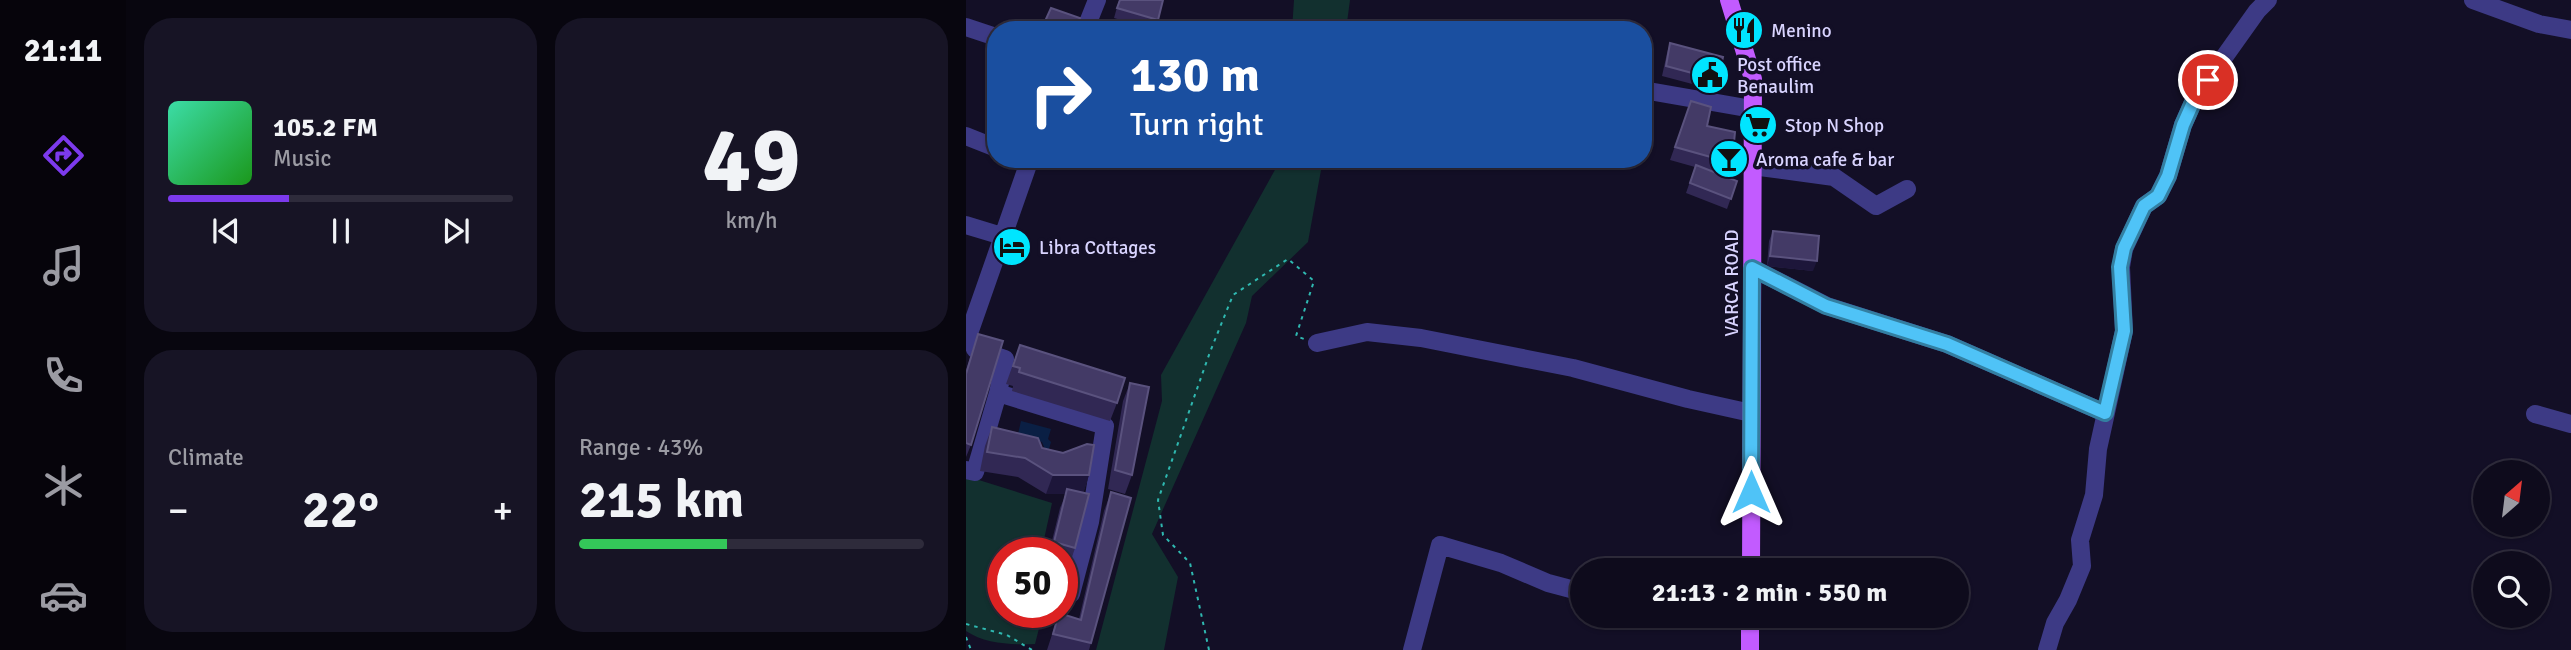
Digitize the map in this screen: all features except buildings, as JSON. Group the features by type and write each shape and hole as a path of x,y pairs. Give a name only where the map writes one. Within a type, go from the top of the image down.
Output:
{"main road":[{"name":"VARCA ROAD","path":"1729,0 1753,79 1751,558"},
{"path":"1751,628 1751,650"}],"street":[{"path":"1089,21 1097,0"},
{"path":"2047,650 2055,623 2082,566 2080,540 2094,495 2098,449 2124,331 2120,267 2130,232 2144,206 2158,196 2168,176 2183,125 2195,98 2257,10 2268,0"},
{"path":"2473,0 2539,24 2571,30"},
{"path":"966,27 987,34"},
{"path":"1652,92 1752,109"},
{"path":"966,136 987,144"},
{"path":"1752,166 1833,177 1876,206 1907,189"},
{"path":"966,470 975,472 998,393 1004,359 966,344 1024,168"},
{"path":"966,225 1002,236"},
{"path":"1752,268 1826,306 1947,344 2105,413"},
{"path":"1317,342 1367,332 1421,338 1573,368 1751,413"},
{"path":"998,393 1105,426 1090,522 1078,567"},
{"path":"2535,414 2571,424"},
{"path":"1412,650 1440,545 1502,563 1570,589"}],"path":[{"path":"1209,650 1190,563 1163,535 1158,500 1233,295 1289,259 1314,281 1296,337 1317,342"},
{"path":"966,624 1007,635 1032,650"},
{"path":"966,637 971,650"}],"green space":[{"path":"1294,0 1350,0 1347,21 1293,21"},
{"path":"1276,168 1321,168 1308,242 1252,296 1246,323 1152,534 1178,577 1164,650 1096,650 1162,401 1161,375"},
{"path":"966,476 1052,503 1045,537 987,537 987,628 1039,628 1035,644 990,641 966,631"}],"water":[{"path":"1021,421 1051,429 1049,449 1045,449 1042,442 1018,434"}],"place":[{"name":"Menino","path":"1744,30"},
{"name":"Post office Benaulim","path":"1710,75"},
{"name":"Stop N Shop","path":"1758,125"},
{"name":"Aroma cafe & bar","path":"1729,159"},
{"name":"Libra Cottages","path":"1012,247"}],"route":[{"path":"1751,492 1752,268 1826,306 1947,344 2105,413 2124,331 2124,297 2120,267 2124,248 2144,206 2158,196 2177,152 2183,125 2195,98 2208,80"}]}
